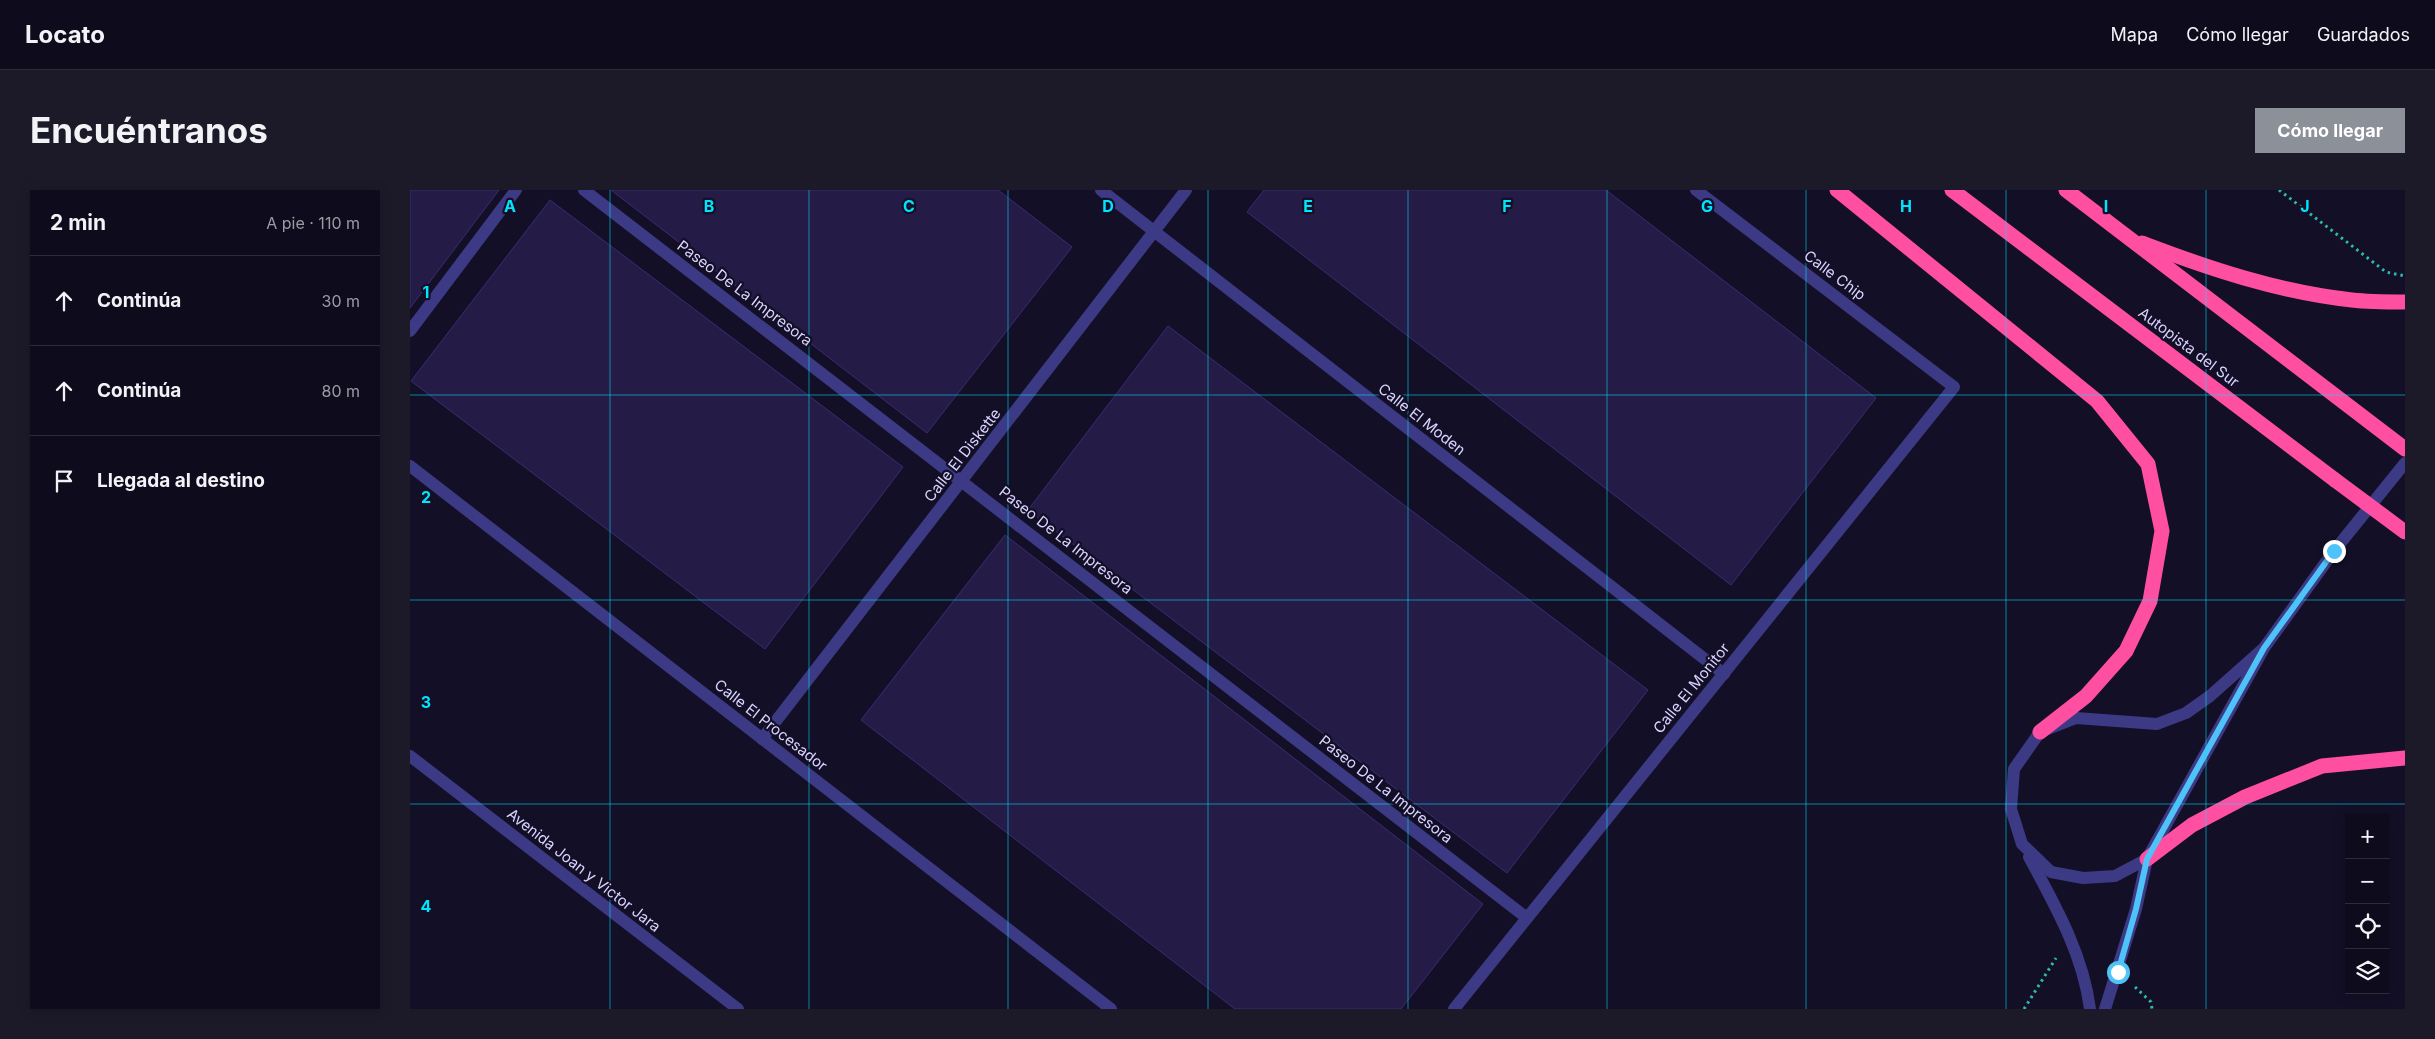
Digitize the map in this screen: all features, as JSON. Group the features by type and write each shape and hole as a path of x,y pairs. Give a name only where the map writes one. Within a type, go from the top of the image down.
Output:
{"highway":[{"path":"1837,190 2097,401 2148,464 2162,531 2150,601 2126,651 2086,696 2040,732"},
{"name":"Autopista del Sur","path":"1952,190 2405,532"},
{"path":"2066,190 2405,450"},
{"path":"2127,237 2208,268 2255,281 2352,300 2405,302"},
{"path":"2147,859 2192,825 2245,797 2322,766 2405,758"}],"street":[{"path":"410,331 516,190"},
{"name":"Paseo De La Impresora","path":"584,190 963,480 1527,918"},
{"name":"Calle El Moden","path":"1101,190 1724,674"},
{"name":"Calle El Diskette","path":"762,739 1186,190"},
{"name":"Calle Chip","path":"1696,190 1954,387"},
{"name":"Calle El Monitor","path":"1454,1009 1954,387"},
{"path":"2105,1009 2136,909 2147,859 2264,648 2334,551 2405,463"},
{"name":"Calle El Procesador","path":"410,466 1111,1009"},
{"path":"2090,1009 2086,980 2069,936 2022,844 2011,809 2014,769 2040,732 2076,718 2157,724 2186,713 2210,696 2264,648"},
{"name":"Avenida Joan y Victor Jara","path":"410,756 738,1009"},
{"path":"2022,844 2050,872 2083,878 2116,876 2147,859"}],"path":[{"path":"2279,190 2386,272 2405,276"},
{"path":"2024,1009 2069,936"},
{"path":"2118,972 2151,1002 2152,1009"}],"building":[{"path":"410,190 499,190 410,308"},
{"path":"611,190 998,190 1072,247 927,433"},
{"path":"1264,190 1606,190 1876,398 1731,585 1247,212"},
{"path":"550,200 903,467 765,649 411,381"},
{"path":"1168,326 1648,690 1507,873 1028,510"},
{"path":"1005,535 1483,904 1401,1009 1235,1009 861,720"}],"route":[{"path":"2118,972 2136,909 2147,859 2264,648 2334,551"}]}
